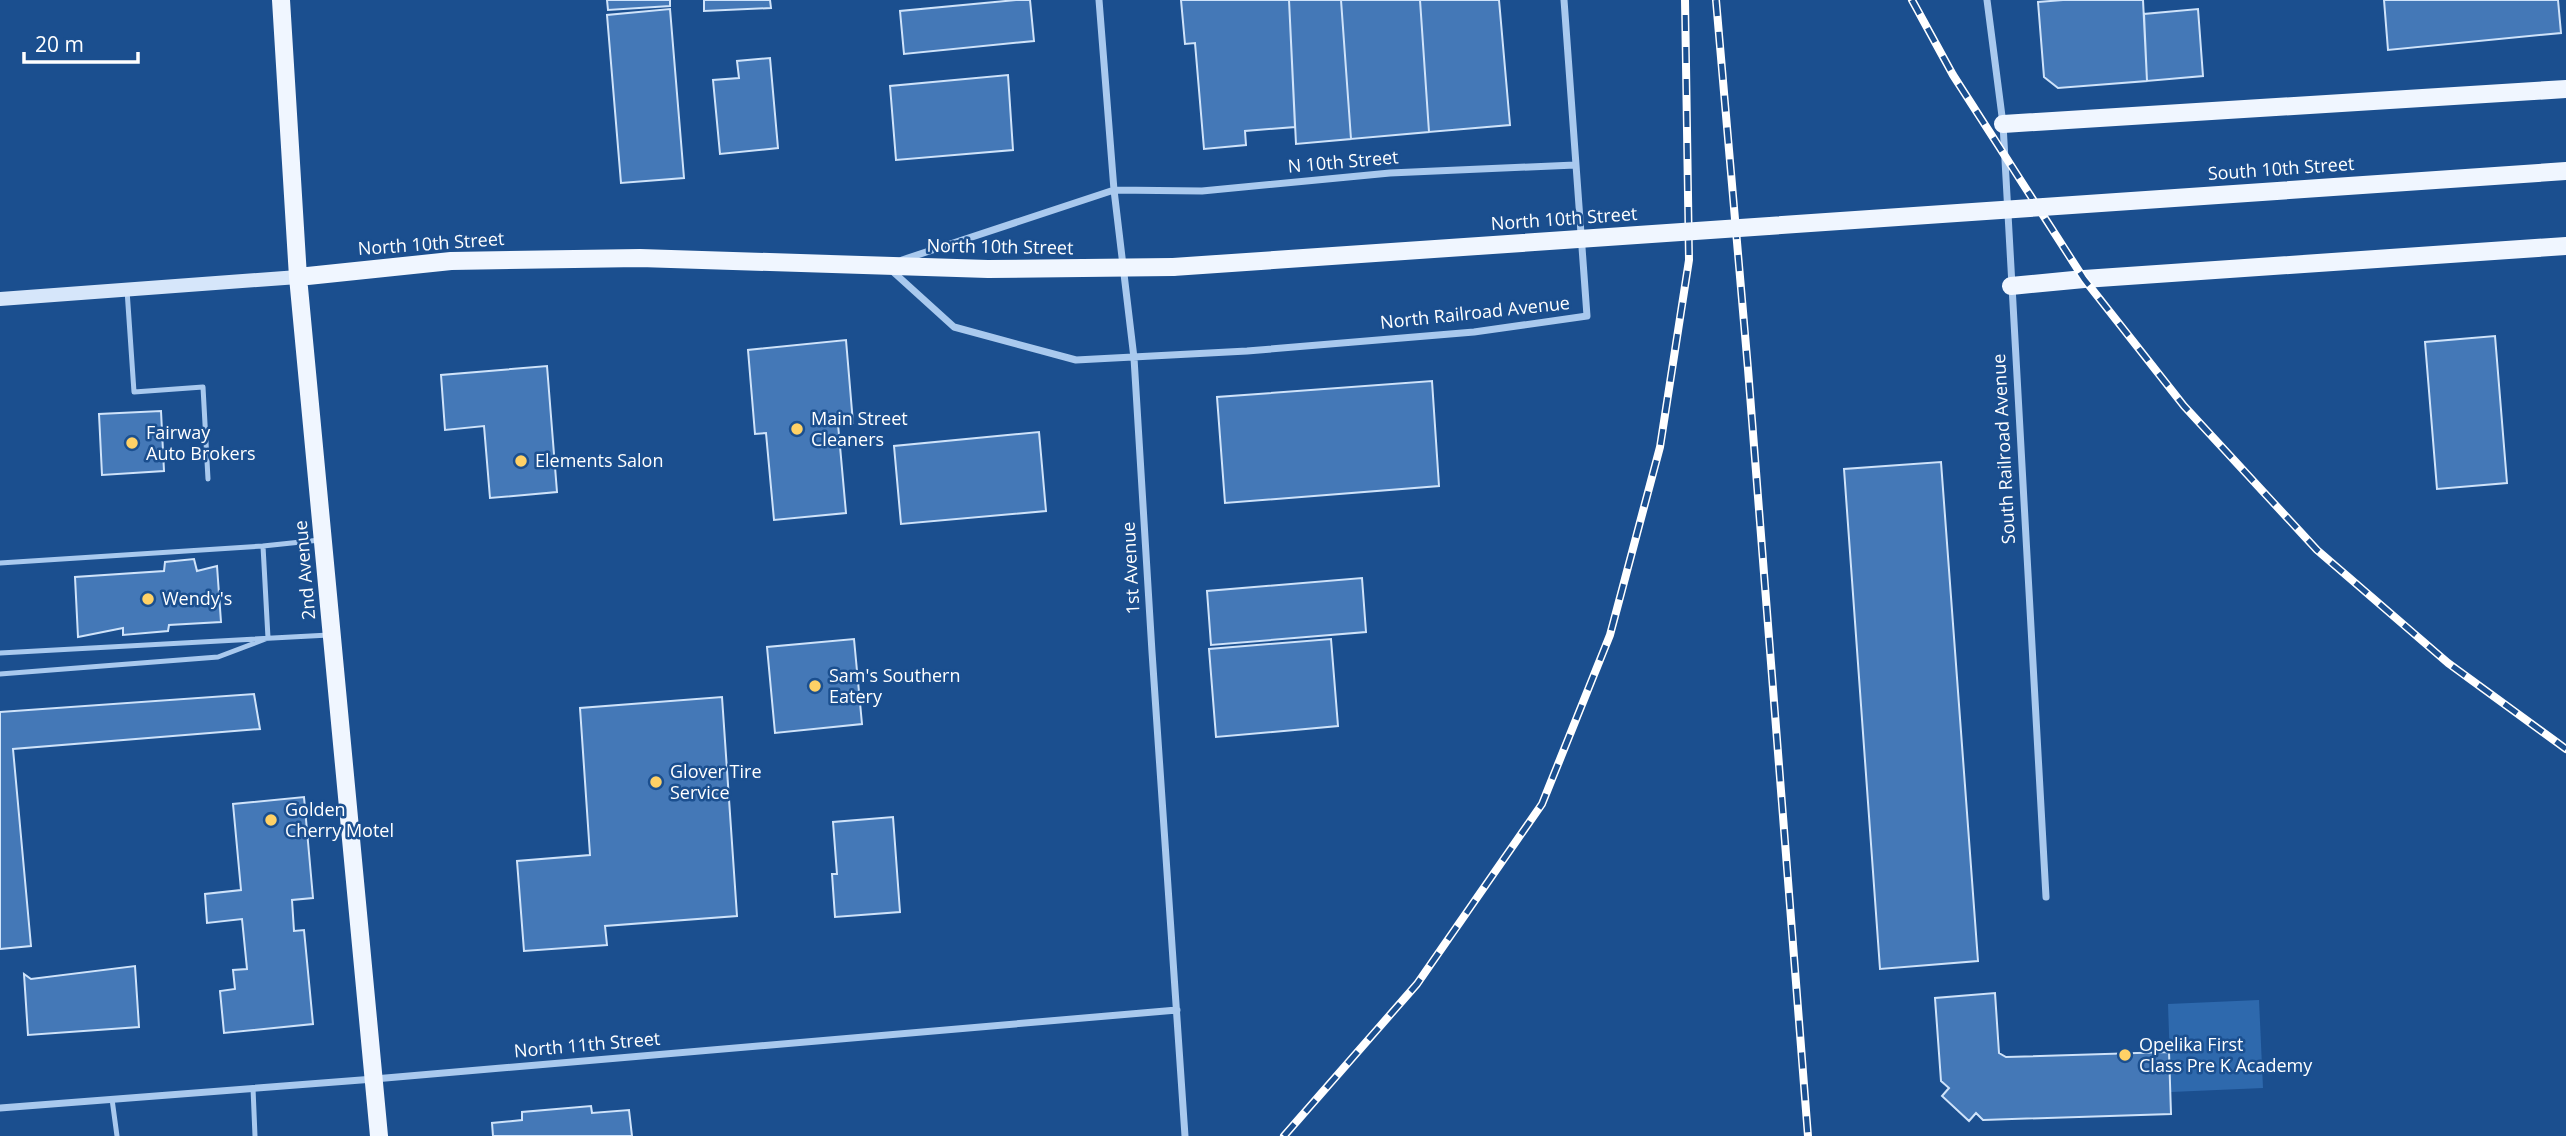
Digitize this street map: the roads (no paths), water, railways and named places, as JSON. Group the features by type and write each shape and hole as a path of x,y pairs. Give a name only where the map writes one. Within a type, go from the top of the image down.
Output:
{"main road":[{"name":"2nd Avenue","path":"281,0 298,277 379,1136"},
{"path":"2003,124 2566,89"},
{"name":"South 10th Street","path":"1999,209 2566,171"},
{"name":"North 10th Street","path":"298,277 451,261 640,258 988,269 1173,267 1999,209"},
{"path":"2011,286 2566,246"}],"street":[{"name":"1st Avenue","path":"1099,0 1114,190 1134,358 1185,1136"},
{"name":"North Railroad Avenue","path":"886,265 954,327 1076,360 1474,332 1587,316 1564,0"},
{"name":"South Railroad Avenue","path":"1987,0 2003,124 2046,897"},
{"name":"N 10th Street","path":"886,265 1114,190 1202,191 1391,173 1575,165"},
{"name":"North 10th Street","path":"0,299 298,277"},
{"name":"North 11th Street","path":"0,1108 374,1079 1177,1010"}],"lane":[{"path":"127,290 134,392 204,387 208,479"},
{"path":"0,563 323,540"},
{"path":"264,546 268,638"},
{"path":"0,653 332,635"},
{"path":"0,674 218,657 268,638"},
{"path":"253,1088 255,1136"},
{"path":"112,1099 117,1136"}],"railway":[{"path":"1284,1136 1417,984 1542,804 1610,635 1660,447 1689,260 1685,0"},
{"path":"1716,0 1748,369 1808,1136"},
{"path":"1912,0 1953,75 2084,279 2184,406 2317,550 2448,663 2566,749"}],"place":[{"name":"Main Street Cleaners","path":"797,429"},
{"name":"Fairway Auto Brokers","path":"132,443"},
{"name":"Elements Salon","path":"521,461"},
{"name":"Wendy's","path":"148,599"},
{"name":"Sam's Southern Eatery","path":"815,686"},
{"name":"Glover Tire Service","path":"656,782"},
{"name":"Golden Cherry Motel","path":"271,820"},
{"name":"Opelika First Class Pre K Academy","path":"2125,1055"}]}
